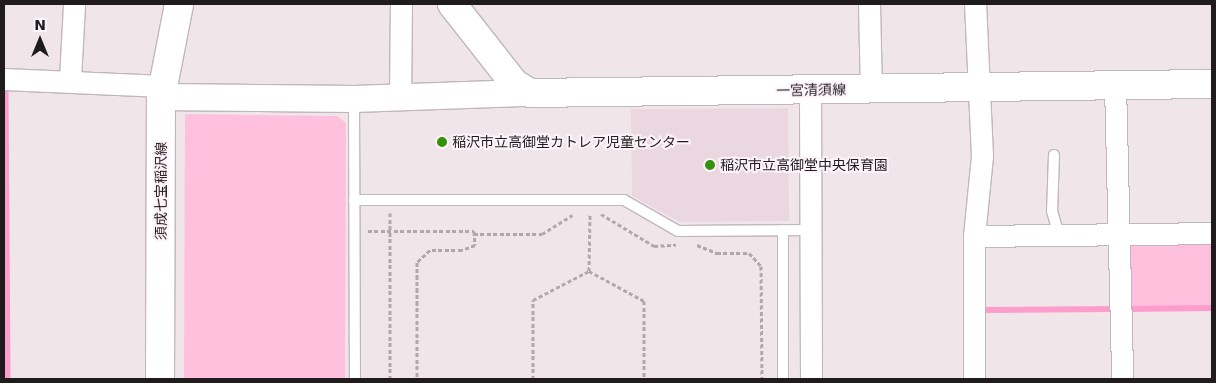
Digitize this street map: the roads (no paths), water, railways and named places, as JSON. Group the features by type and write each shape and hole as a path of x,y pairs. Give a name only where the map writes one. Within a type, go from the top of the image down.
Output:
{"main road":[{"name":"須成七宝稲沢線","path":"160,379 162,91 179,4"},
{"path":"452,4 514,83 530,93"},
{"name":"一宮清須線","path":"530,93 810,91 979,85 1212,84"}],"street":[{"path":"70,79 74,4"},
{"path":"400,98 401,4"},
{"path":"869,4 871,89"},
{"path":"974,379 974,236 982,156 975,4"},
{"path":"4,79 70,79 162,91 354,99 530,93"},
{"path":"1115,84 1122,234 1122,379"},
{"path":"810,91 811,379"},
{"path":"974,236 1212,233"}],"lane":[{"path":"354,99 355,379"},
{"path":"1054,156 1052,210 1059,235"},
{"path":"354,200 590,203 624,200 678,231 811,230"},
{"path":"783,230 783,379"}],"waterway":[{"path":"6,87 8,379"},
{"path":"1127,309 1212,308"},
{"path":"983,310 1115,309"}],"place":[{"name":"稲沢市立高御堂カトレア児童センター","path":"442,142"},
{"name":"稲沢市立高御堂中央保育園","path":"710,165"}]}
